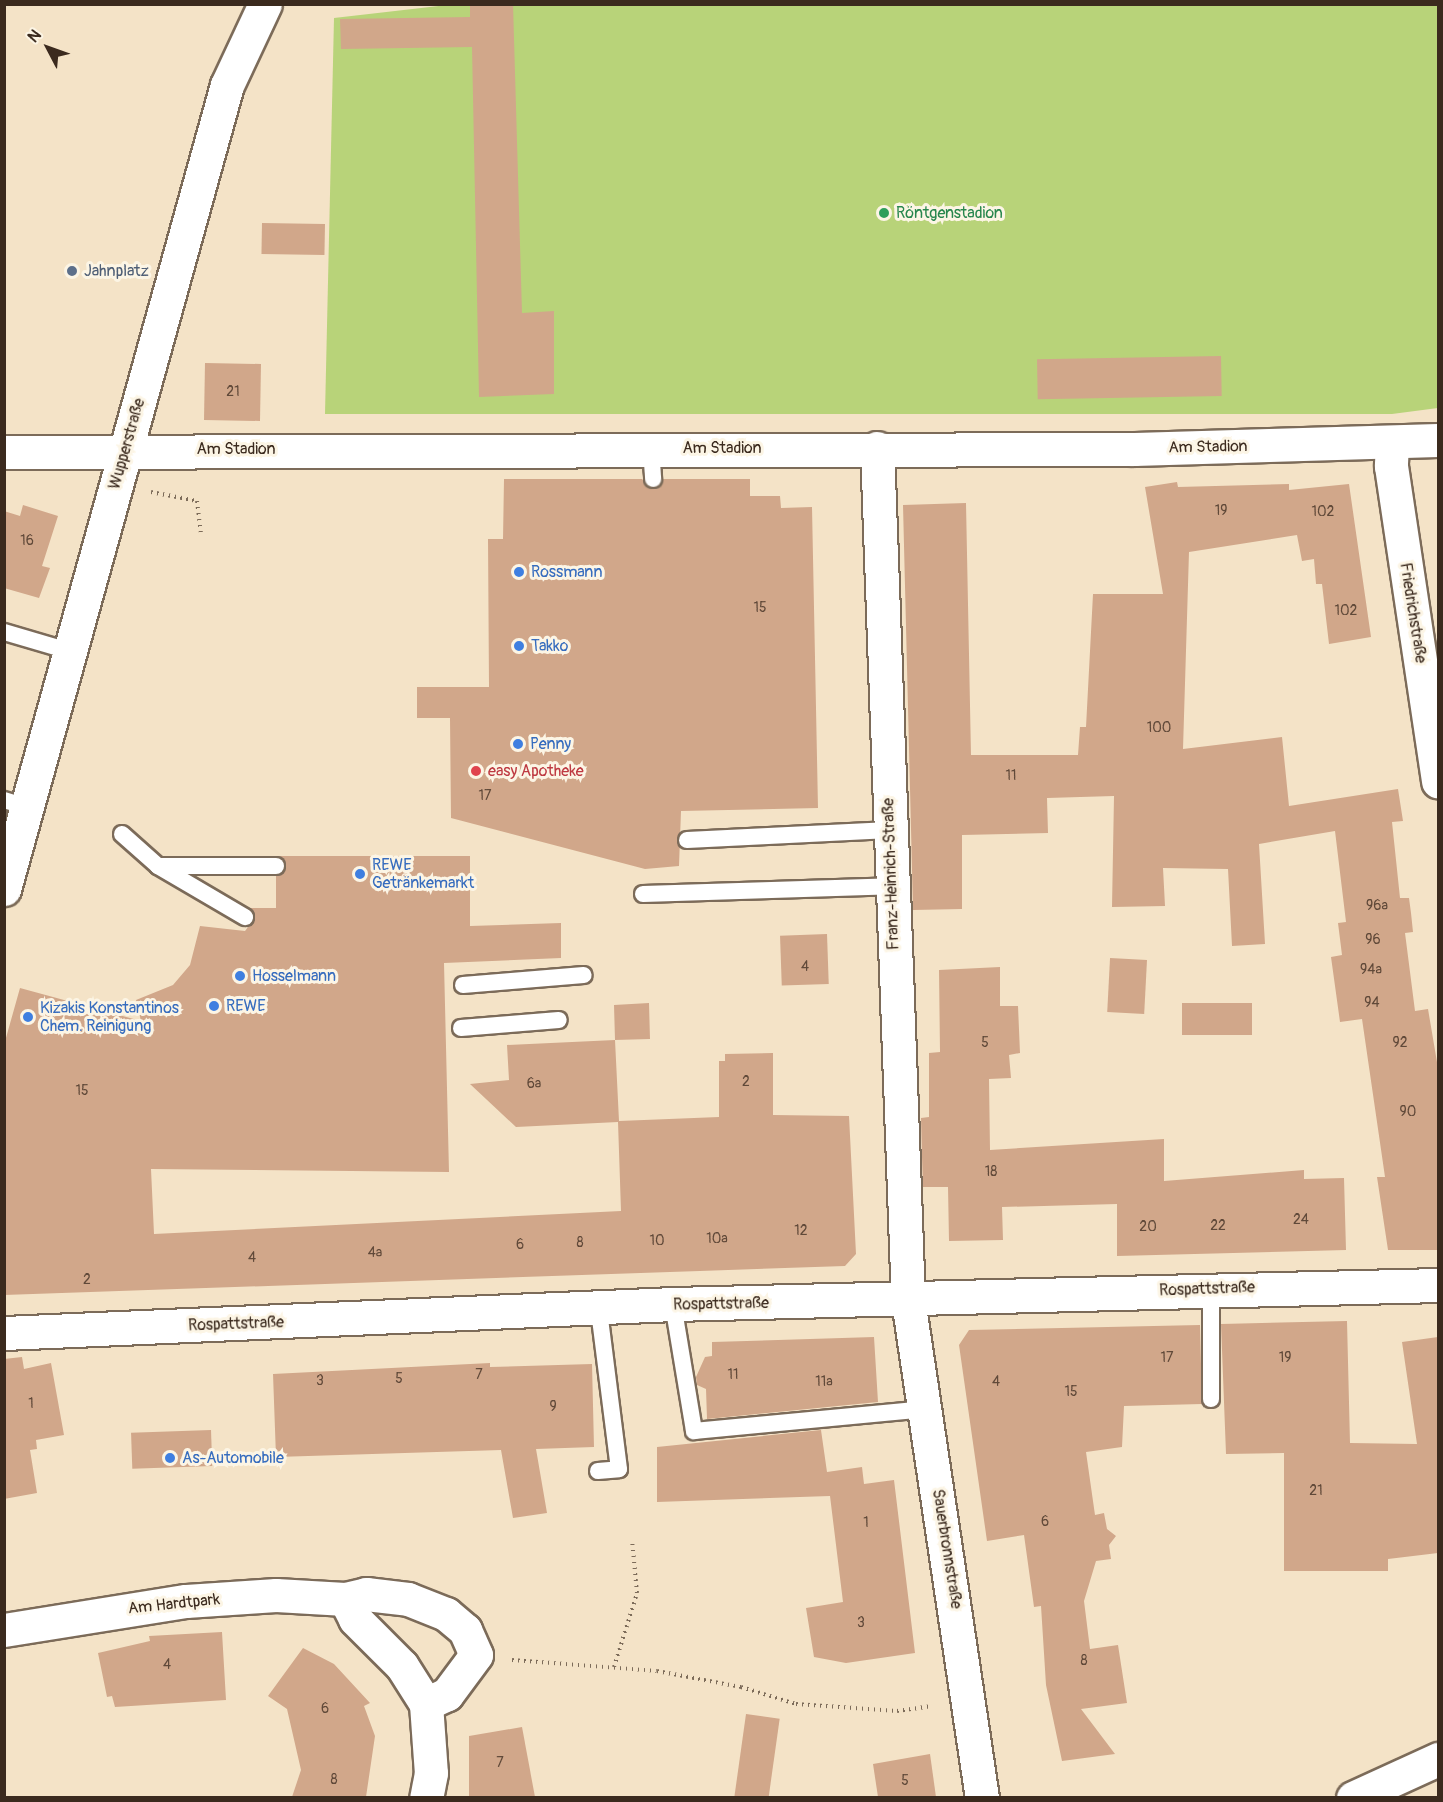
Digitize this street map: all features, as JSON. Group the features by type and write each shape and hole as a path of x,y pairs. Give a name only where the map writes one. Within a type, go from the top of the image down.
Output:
{"street":[{"name":"Wupperstraße","path":"4,889 16,804 69,651 227,85 265,4"},
{"name":"Am Stadion","path":"4,452 125,449 652,464 877,448 1392,444 1438,440"},
{"name":"Friedrichstraße","path":"1392,444 1391,466 1438,782"},
{"name":"Franz-Heinrich-Straße","path":"877,448 908,1300"},
{"name":"Rospattstraße","path":"4,1333 599,1310 673,1304 908,1300 1211,1289 1438,1285"},
{"name":"Sauerbronnstraße","path":"908,1300 982,1797"},
{"name":"Am Hardtpark","path":"4,1630 186,1601 276,1595 345,1599 366,1594 408,1599 446,1614 465,1630 476,1655"},
{"path":"345,1599 355,1619 402,1666 426,1704 431,1773 426,1797"},
{"path":"426,1704 447,1694 476,1655"},
{"path":"1353,1797 1438,1759"}],"lane":[{"path":"4,632 69,651"},
{"path":"687,840 890,830"},
{"path":"122,834 158,866 245,917"},
{"path":"158,866 276,866"},
{"path":"643,894 892,886"},
{"path":"463,985 584,975"},
{"path":"461,1028 560,1020"},
{"path":"1211,1289 1211,1399"},
{"path":"673,1304 694,1431 926,1409"},
{"path":"598,1471 619,1469 599,1310"}],"path":[{"path":"115,484 197,501 201,533"},
{"path":"614,1667 637,1593 632,1540"},
{"path":"476,1655 560,1667 614,1667 741,1687 796,1704 897,1711 969,1700"}],"green space":[{"name":"Röntgenstadion","path":"456,4 1438,5 1438,408 1392,414 325,414 334,18"}],"building":[{"path":"470,4 513,4 522,313 554,311 554,394 479,397 472,47 341,49 340,19 470,17"},
{"path":"262,223 325,224 324,255 261,254"},
{"path":"1221,356 1222,396 1038,399 1037,359"},
{"path":"205,363 261,364 260,421 204,420"},
{"path":"504,479 642,479 653,489 663,479 750,479 750,496 780,496 781,508 812,507 818,808 681,811 679,866 645,869 451,818 450,718 417,718 417,687 489,687 488,539 503,539"},
{"path":"1177,482 1178,487 1289,484 1289,490 1349,484 1371,637 1329,644 1322,584 1316,584 1314,559 1302,561 1297,535 1189,552 1183,749 1282,737 1289,806 1398,789 1403,821 1392,822 1400,898 1409,898 1411,913 1413,932 1405,933 1415,1011 1428,1009 1438,1068 1438,1250 1388,1250 1377,1177 1385,1177 1362,1019 1340,1022 1331,957 1342,955 1338,923 1346,922 1335,831 1259,844 1265,944 1232,946 1228,869 1163,868 1165,906 1112,907 1114,796 1047,798 1048,833 962,835 962,909 913,910 903,505 966,503 971,755 1078,755 1080,727 1086,727 1093,594 1163,594 1145,487"},
{"path":"23,505 58,516 42,566 50,568 39,598 4,588 4,511 20,516"},
{"path":"277,856 470,856 470,926 561,923 561,958 444,963 449,1172 151,1169 154,1234 621,1211 618,1122 516,1127 470,1084 509,1080 507,1045 615,1040 619,1121 719,1117 719,1061 725,1061 725,1054 773,1053 773,1115 849,1116 856,1254 845,1266 4,1295 4,1045 20,988 141,1021 136,1000 173,985 190,965 200,926 245,931 255,918 250,908 276,908 276,876 286,867"},
{"path":"827,934 829,984 782,986 780,936"},
{"path":"1110,958 1147,960 1144,1014 1107,1012"},
{"path":"1000,967 1000,1006 1018,1006 1020,1053 1009,1055 1011,1078 989,1079 990,1150 1164,1139 1164,1181 1304,1170 1304,1179 1344,1178 1346,1250 1117,1256 1117,1204 1002,1207 1003,1240 949,1241 948,1187 923,1187 921,1118 929,1117 929,1053 940,1052 939,970"},
{"path":"649,1003 650,1039 615,1040 614,1005"},
{"path":"1182,1003 1252,1003 1252,1035 1182,1035"},
{"path":"1347,1321 1350,1443 1417,1444 1402,1342 1438,1337 1438,1553 1388,1559 1388,1571 1284,1571 1284,1453 1226,1454 1221,1324"},
{"path":"1200,1325 1202,1404 1124,1406 1122,1447 1086,1452 1095,1515 1104,1513 1107,1529 1116,1536 1109,1545 1111,1559 1096,1561 1084,1601 1090,1649 1118,1645 1127,1703 1081,1709 1115,1754 1062,1761 1046,1685 1041,1606 1034,1607 1024,1535 987,1541 959,1345 969,1330"},
{"path":"874,1337 878,1402 707,1419 706,1389 697,1385 696,1377 705,1357 712,1356 712,1342"},
{"path":"22,1357 24,1369 51,1363 64,1435 36,1440 37,1449 30,1450 37,1493 4,1499 4,1359"},
{"path":"490,1363 490,1367 592,1364 594,1447 536,1449 547,1513 513,1518 501,1450 276,1457 273,1374"},
{"path":"211,1430 212,1466 132,1469 131,1433"},
{"path":"821,1430 827,1472 862,1467 864,1484 894,1480 915,1653 846,1663 814,1657 806,1608 843,1602 830,1496 657,1502 657,1447"},
{"path":"222,1632 226,1700 115,1707 112,1696 107,1697 98,1653 150,1641 149,1636"},
{"path":"303,1648 334,1664 370,1703 364,1706 375,1736 366,1797 292,1797 301,1770 287,1709 268,1696"},
{"path":"746,1714 780,1719 769,1798 734,1796"},
{"path":"522,1727 535,1797 469,1797 469,1736"},
{"path":"930,1754 936,1797 878,1797 873,1764"}],"place":[{"name":"Röntgenstadion","path":"884,213"},
{"name":"Jahnplatz","path":"72,271"},
{"name":"Rossmann","path":"519,572"},
{"name":"Takko","path":"519,646"},
{"name":"Penny","path":"518,744"},
{"name":"easy Apotheke","path":"476,771"},
{"name":"REWE Getränkemarkt","path":"360,874"},
{"name":"Hosselmann","path":"240,976"},
{"name":"REWE","path":"214,1006"},
{"name":"Kizakis Konstantinos Chem. Reinigung","path":"28,1017"},
{"name":"As-Automobile","path":"170,1458"}]}
